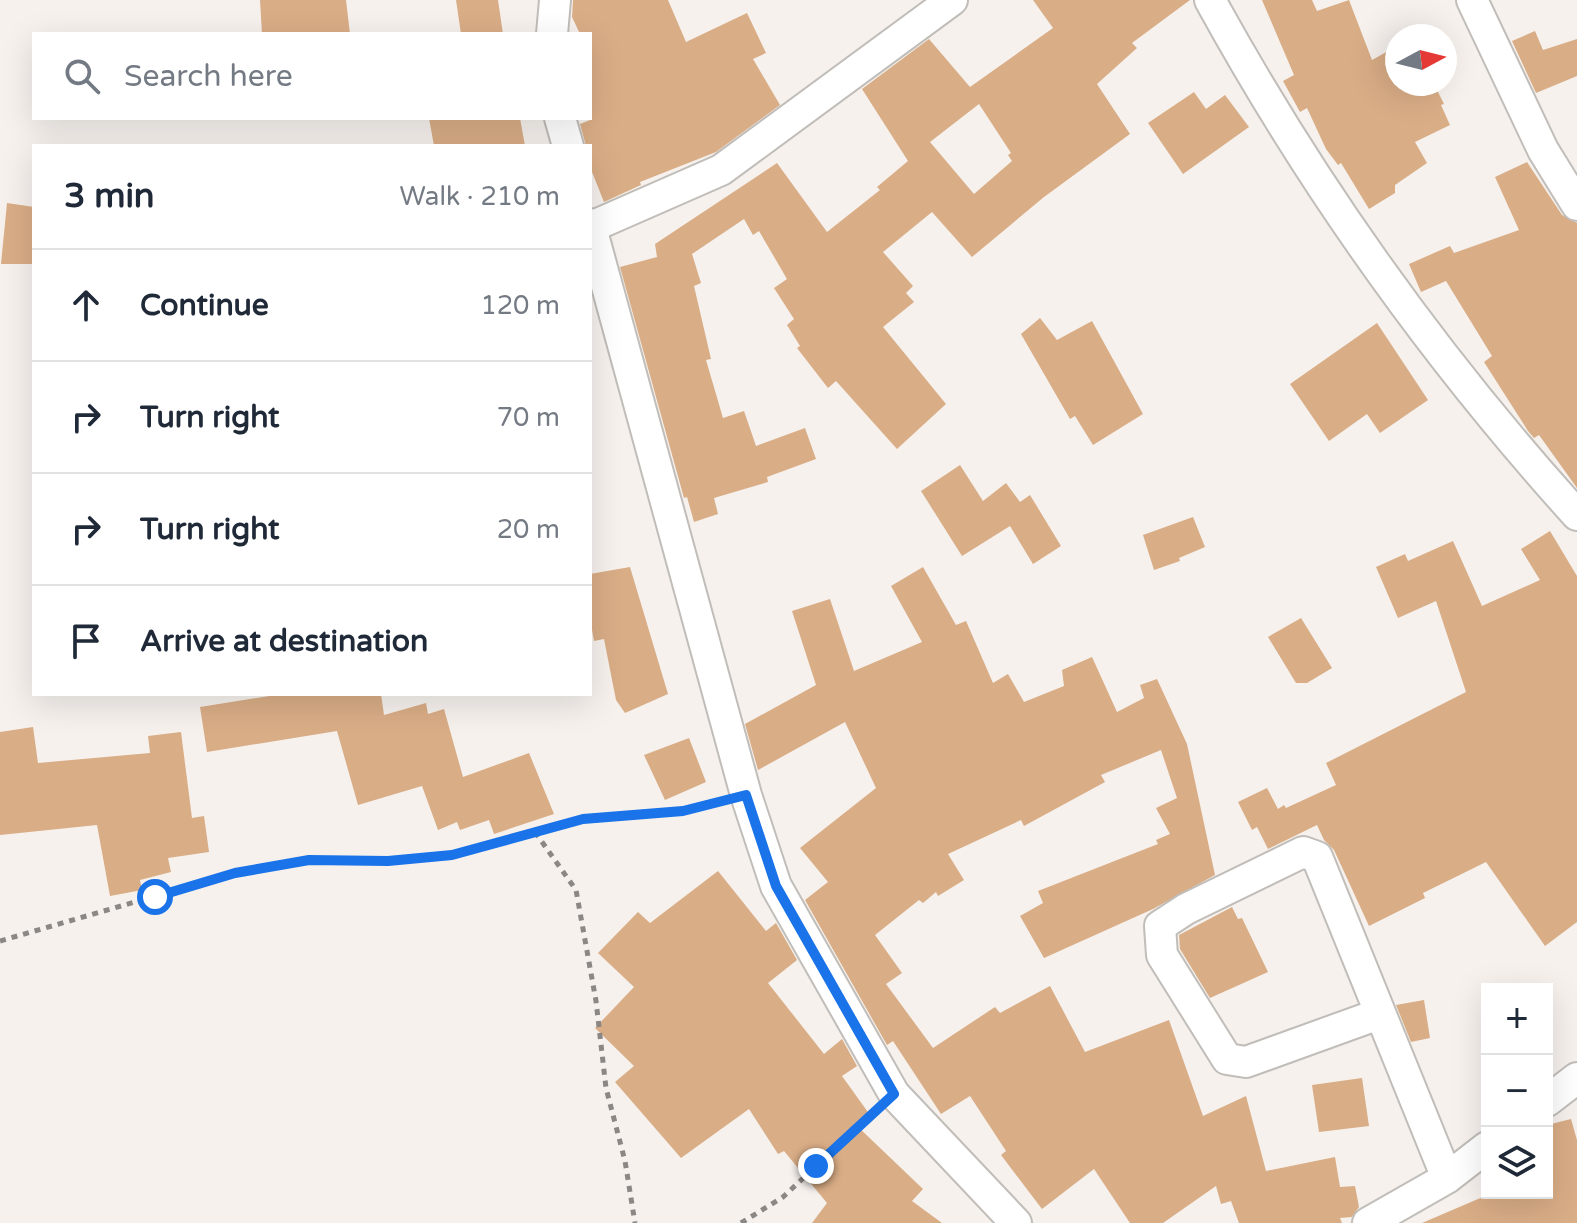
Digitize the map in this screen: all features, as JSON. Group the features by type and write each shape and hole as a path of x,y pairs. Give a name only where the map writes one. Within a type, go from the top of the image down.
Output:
{"street":[{"path":"552,32 555,0"},
{"path":"592,225 721,170 952,0"},
{"path":"1210,0 1321,185 1428,334 1526,458 1577,515"},
{"path":"1472,0 1543,150 1577,205"},
{"path":"561,120 567,144"},
{"path":"592,233 746,795 776,886 894,1094 1016,1223"},
{"path":"1379,1014 1246,1062 1227,1059 1162,955 1160,926 1186,909 1303,852 1317,857 1447,1178"},
{"path":"1553,1096 1577,1078"},
{"path":"1368,1223 1447,1178 1481,1152"}],"path":[{"path":"0,941 235,873 309,860 388,861 452,855 583,819 683,811 746,795"},
{"path":"535,832 576,890 596,1001 606,1088 625,1161 635,1223"},
{"path":"741,1223 783,1197 894,1094"}],"building":[{"path":"260,0 346,0 350,32 262,32"},
{"path":"456,0 498,0 503,32 461,32"},
{"path":"573,0 668,0 686,42 747,13 766,53 753,59 780,105 716,152 640,182 641,185 604,202 592,172 592,144 585,144 580,124 592,120 592,32 579,32 572,17"},
{"path":"1033,0 1190,0 1132,43 1137,48 1097,84 1130,134 1044,197 972,257 932,212 883,252 913,286 906,293 914,302 883,327 946,404 897,449 836,381 828,388 797,348 800,346 787,325 794,319 774,288 787,279 759,231 753,235 744,219 692,254 701,283 694,286 711,359 706,360 723,418 744,411 756,446 805,428 816,459 767,477 768,482 714,498 718,514 694,522 687,497 684,498 620,267 657,257 655,244 777,163 827,232 880,190 877,187 908,161 862,89 929,39 970,87 1053,28","holes":["979,104 1011,153 1008,155 1012,161 974,194 930,142"]},
{"path":"1262,0 1312,0 1317,11 1349,0 1372,60 1385,53 1385,96 1440,96 1450,125 1415,142 1427,163 1395,185 1395,193 1369,209 1341,163 1338,165 1326,149 1307,108 1300,112 1283,81 1294,75"},
{"path":"1535,31 1543,50 1577,39 1577,76 1536,93 1512,41"},
{"path":"1194,92 1206,109 1225,95 1249,127 1183,174 1148,123"},
{"path":"429,120 520,120 525,144 434,144"},
{"path":"1527,162 1562,215 1577,223 1577,488 1539,435 1534,438 1528,431 1484,362 1492,356 1446,281 1421,292 1409,264 1450,246 1454,253 1519,230 1495,177"},
{"path":"7,203 32,207 32,264 1,264"},
{"path":"1040,318 1057,340 1092,321 1143,414 1093,445 1075,416 1070,419 1021,334"},
{"path":"1377,323 1428,400 1380,433 1367,414 1329,441 1290,384"},
{"path":"960,465 983,501 1006,483 1020,502 1030,495 1061,546 1033,564 1010,526 962,556 921,491"},
{"path":"1193,517 1205,547 1179,558 1180,561 1154,570 1143,535"},
{"path":"1550,531 1577,576 1577,922 1545,946 1486,862 1423,893 1425,898 1369,926 1334,850 1324,840 1317,825 1268,849 1257,827 1252,830 1238,802 1267,788 1278,809 1284,805 1286,808 1336,785 1326,763 1466,692 1436,601 1398,618 1376,567 1405,554 1408,561 1453,541 1482,606 1540,580 1521,549"},
{"path":"630,567 668,694 625,713 616,700 604,639 594,641 592,574"},
{"path":"923,567 956,625 966,621 993,683 1008,674 1024,702 1064,686 1062,670 1092,657 1117,712 1144,698 1140,685 1157,679 1187,744 1215,875 1153,909 1044,958 1020,916 1043,903 1038,891 1158,844 1156,840 1170,834 1156,808 1177,798 1161,750 1101,775 1105,782 1024,826 1021,820 948,854 964,880 938,896 936,892 923,903 919,900 875,935 902,973 886,984 933,1048 995,1007 1000,1013 1050,986 1085,1052 1169,1020 1203,1116 1246,1096 1266,1171 1335,1157 1340,1187 1355,1186 1359,1207 1352,1217 1340,1218 1342,1223 1239,1223 1231,1201 1221,1204 1216,1186 1163,1223 1130,1223 1094,1169 1042,1209 1001,1155 1006,1151 970,1096 941,1114 893,1041 887,1045 805,900 828,882 800,848 876,788 845,722 758,770 745,724 816,685 792,611 830,599 854,671 922,642 891,586"},
{"path":"1301,618 1332,668 1307,683 1296,683 1268,637"},
{"path":"269,696 381,696 384,715 426,703 428,714 444,709 463,777 529,753 554,814 494,834 489,820 460,830 457,822 438,830 422,786 358,805 337,731 207,752 200,707"},
{"path":"33,727 38,763 150,753 148,736 181,732 192,818 204,816 209,852 168,858 171,872 140,880 142,890 110,896 97,825 0,835 0,732"},
{"path":"689,738 706,782 665,800 644,755"},
{"path":"718,871 766,931 776,923 797,960 768,983 824,1054 842,1039 857,1066 842,1076 870,1115 856,1125 923,1189 912,1201 942,1223 812,1223 827,1203 784,1151 778,1154 749,1109 681,1158 615,1082 634,1066 595,1028 634,987 598,953 638,912 650,923"},
{"path":"1232,907 1238,919 1242,918 1268,972 1210,998 1180,949 1179,935"},
{"path":"1424,1000 1430,1038 1411,1042 1396,1005"},
{"path":"1362,1078 1369,1126 1319,1132 1312,1085"},
{"path":"1571,1119 1577,1140 1577,1223 1422,1223 1481,1198 1553,1199 1553,1124"}],"route":[{"path":"155,897 235,873 309,860 388,861 452,855 583,819 683,811 746,795 776,886 894,1094 816,1166"}]}
